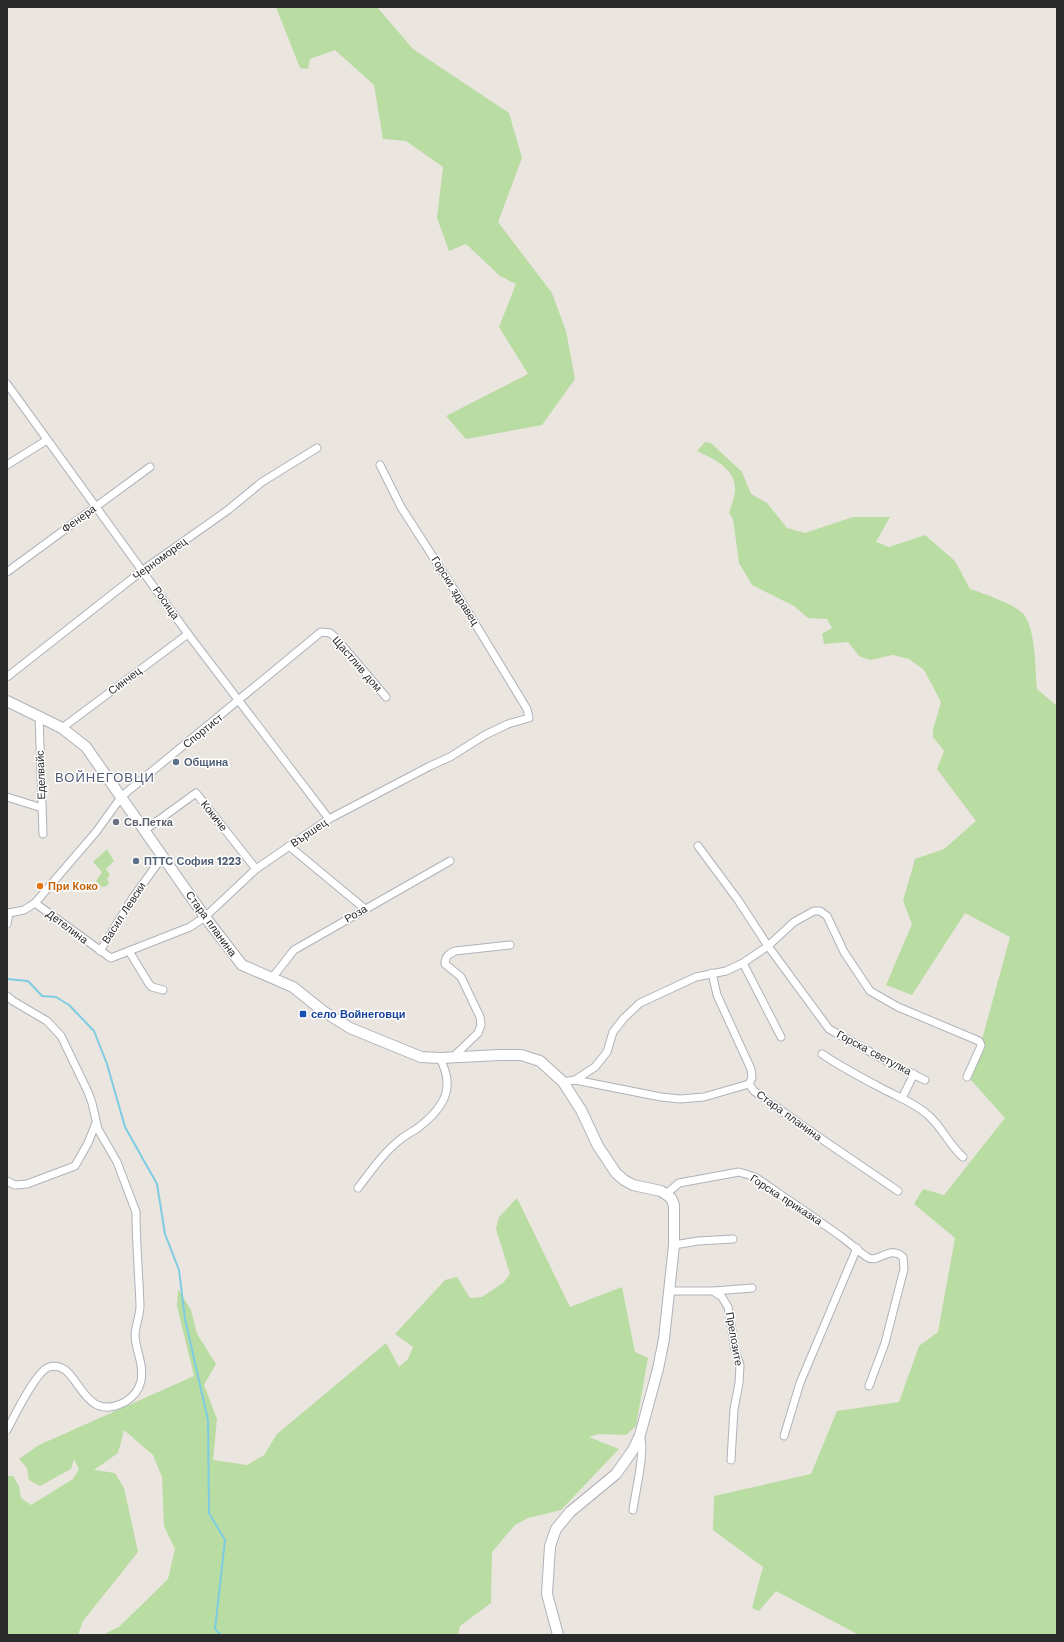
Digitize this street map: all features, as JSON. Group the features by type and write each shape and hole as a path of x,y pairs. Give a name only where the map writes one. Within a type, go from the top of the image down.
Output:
{"street":[{"name":"Росица","path":"7,384 188,634 329,819"},
{"path":"7,465 47,440"},
{"name":"Черноморец","path":"7,677 143,570 234,506 262,482 317,448"},
{"name":"Горски здравец","path":"380,465 400,507 481,632 527,709 529,718"},
{"name":"Фенера","path":"7,572 150,467"},
{"name":"Спортист","path":"7,924 8,912 24,910 35,903 96,832 122,796 321,632 327,632"},
{"name":"Щастлив дом","path":"327,632 335,637 386,697"},
{"name":"Синчец","path":"62,728 188,634"},
{"name":"Стара планина","path":"7,700 62,728 86,747 122,796 205,917 242,965 294,987 338,1021 350,1028 421,1057 440,1058 454,1056 521,1055 540,1061 563,1082 581,1110 598,1146 616,1173 633,1185 661,1191 666,1194"},
{"name":"Еделвайс","path":"39,715 43,834"},
{"name":"Вършец","path":"100,952 112,958 184,930 205,917 256,869 329,819 450,757 485,735 508,724 529,718"},
{"name":"Кокиче","path":"145,830 196,793 256,869"},
{"path":"7,797 42,808"},
{"path":"290,846 365,909"},
{"name":"Горска светулка","path":"698,846 738,900 768,946 829,1029 892,1064 925,1080"},
{"name":"Васил Левски","path":"100,952 132,899 163,856"},
{"name":"Роза","path":"272,978 294,950 450,861"},
{"name":"Детелина","path":"35,903 100,952"},
{"path":"563,1082 575,1080 595,1067 607,1052 613,1032 624,1018 640,1003 696,977 726,971 743,963 768,946 794,922 814,911 820,911 827,916 844,952 870,991 898,1006 979,1041 981,1045 980,1048 967,1077"},
{"path":"454,1056 478,1033 481,1025 480,1017 461,977 445,964 445,960 448,955 455,950 510,945"},
{"path":"129,951 149,984 152,987 163,990"},
{"path":"743,963 781,1037"},
{"path":"712,973 717,996 751,1069 752,1078 749,1084"},
{"path":"7,996 47,1021 58,1032 86,1087 92,1103 96,1123 102,1138 117,1162 136,1212 140,1307 135,1334 142,1365 140,1386 136,1393 129,1400 121,1404 105,1408 93,1403 71,1376 61,1368 48,1368 44,1370 30,1389 7,1430"},
{"path":"822,1054 842,1068 902,1098 928,1115 942,1130 955,1150 963,1157"},
{"path":"358,1188 387,1152 401,1139 418,1128 434,1113 442,1102 447,1090 448,1081 440,1058"},
{"path":"902,1098 914,1074"},
{"name":"Стара планина","path":"575,1080 661,1097 680,1099 704,1096 749,1084 754,1091 807,1130 898,1191"},
{"path":"7,1181 15,1185 27,1184 75,1166 82,1156 96,1123"},
{"name":"Горска приказка","path":"666,1194 680,1183 743,1173 755,1176 871,1259 887,1253 896,1252 903,1257 904,1269 894,1313 869,1386"},
{"path":"558,1635 547,1594 550,1546 556,1529 570,1512 616,1474 633,1450 640,1435 658,1369 664,1338 674,1245 674,1205 666,1194"},
{"path":"674,1245 698,1240 732,1239"},
{"path":"784,1436 800,1383 853,1260 856,1248"},
{"path":"670,1291 713,1291 752,1288"},
{"name":"Прелозите","path":"713,1291 722,1297 728,1307 735,1350 740,1365 739,1383 734,1409 731,1460"},
{"path":"633,1510 639,1475 641,1448 640,1435"}],"green space":[{"path":"276,7 377,7 413,49 509,113 522,158 498,222 552,293 566,331 575,379 542,425 466,439 446,416 528,374 499,327 516,284 500,276 466,244 449,251 437,218 443,167 406,141 383,139 374,85 335,50 310,59 308,69 300,68"},
{"path":"705,442 711,443 742,472 751,494 767,503 787,528 805,533 853,517 890,517 876,542 889,547 925,535 955,561 970,589 1008,604 1025,616 1029,623 1033,641 1037,689 1057,706 1057,1635 859,1635 776,1591 759,1611 752,1608 763,1567 713,1530 714,1496 811,1474 837,1411 899,1402 919,1346 938,1332 955,1238 914,1204 923,1189 944,1195 1005,1118 971,1080 1010,937 965,913 912,995 886,985 912,924 903,901 915,859 944,849 976,821 937,769 944,751 933,737 933,730 941,702 924,670 909,659 893,655 870,660 859,656 848,642 824,644 822,634 832,628 827,619 808,618 794,606 752,585 739,563 733,519 729,513 735,495 735,484 728,471 723,466 717,461 697,451"},
{"path":"107,849 114,861 106,869 110,875 107,879 109,882 107,886 102,887 96,881 102,872 93,862"},
{"path":"517,1198 570,1307 622,1287 635,1352 648,1358 636,1426 626,1435 599,1434 589,1437 619,1449 561,1510 528,1518 515,1525 492,1552 491,1603 460,1626 458,1635 104,1635 119,1627 168,1579 175,1549 164,1526 162,1477 153,1455 124,1430 118,1453 94,1470 115,1473 124,1488 138,1552 83,1621 78,1635 7,1635 7,1476 13,1476 19,1486 21,1498 31,1505 73,1479 79,1469 74,1459 71,1469 40,1486 29,1480 27,1468 19,1459 39,1445 194,1376 177,1306 178,1289 191,1310 197,1334 216,1364 204,1385 217,1419 213,1460 247,1465 264,1455 277,1434 386,1343 399,1367 408,1359 413,1347 395,1334 445,1280 457,1277 470,1298 482,1297 503,1283 510,1274 496,1229 499,1217"}],"waterway":[{"path":"7,979 28,981 42,996 56,997 69,1005 94,1031 107,1064 125,1127 157,1184 165,1234 179,1270 185,1319 208,1420 209,1513 225,1540 215,1629 221,1635"}],"place":[{"name":"Община","path":"176,762"},
{"name":"Св.Петка","path":"116,822"},
{"name":"ПТТС София 1223","path":"136,861"},
{"name":"При Коко","path":"40,886"},
{"name":"село Войнеговци","path":"303,1014"}],"district":[{"name":"ВОЙНЕГОВЦИ","path":"105,777"}]}
